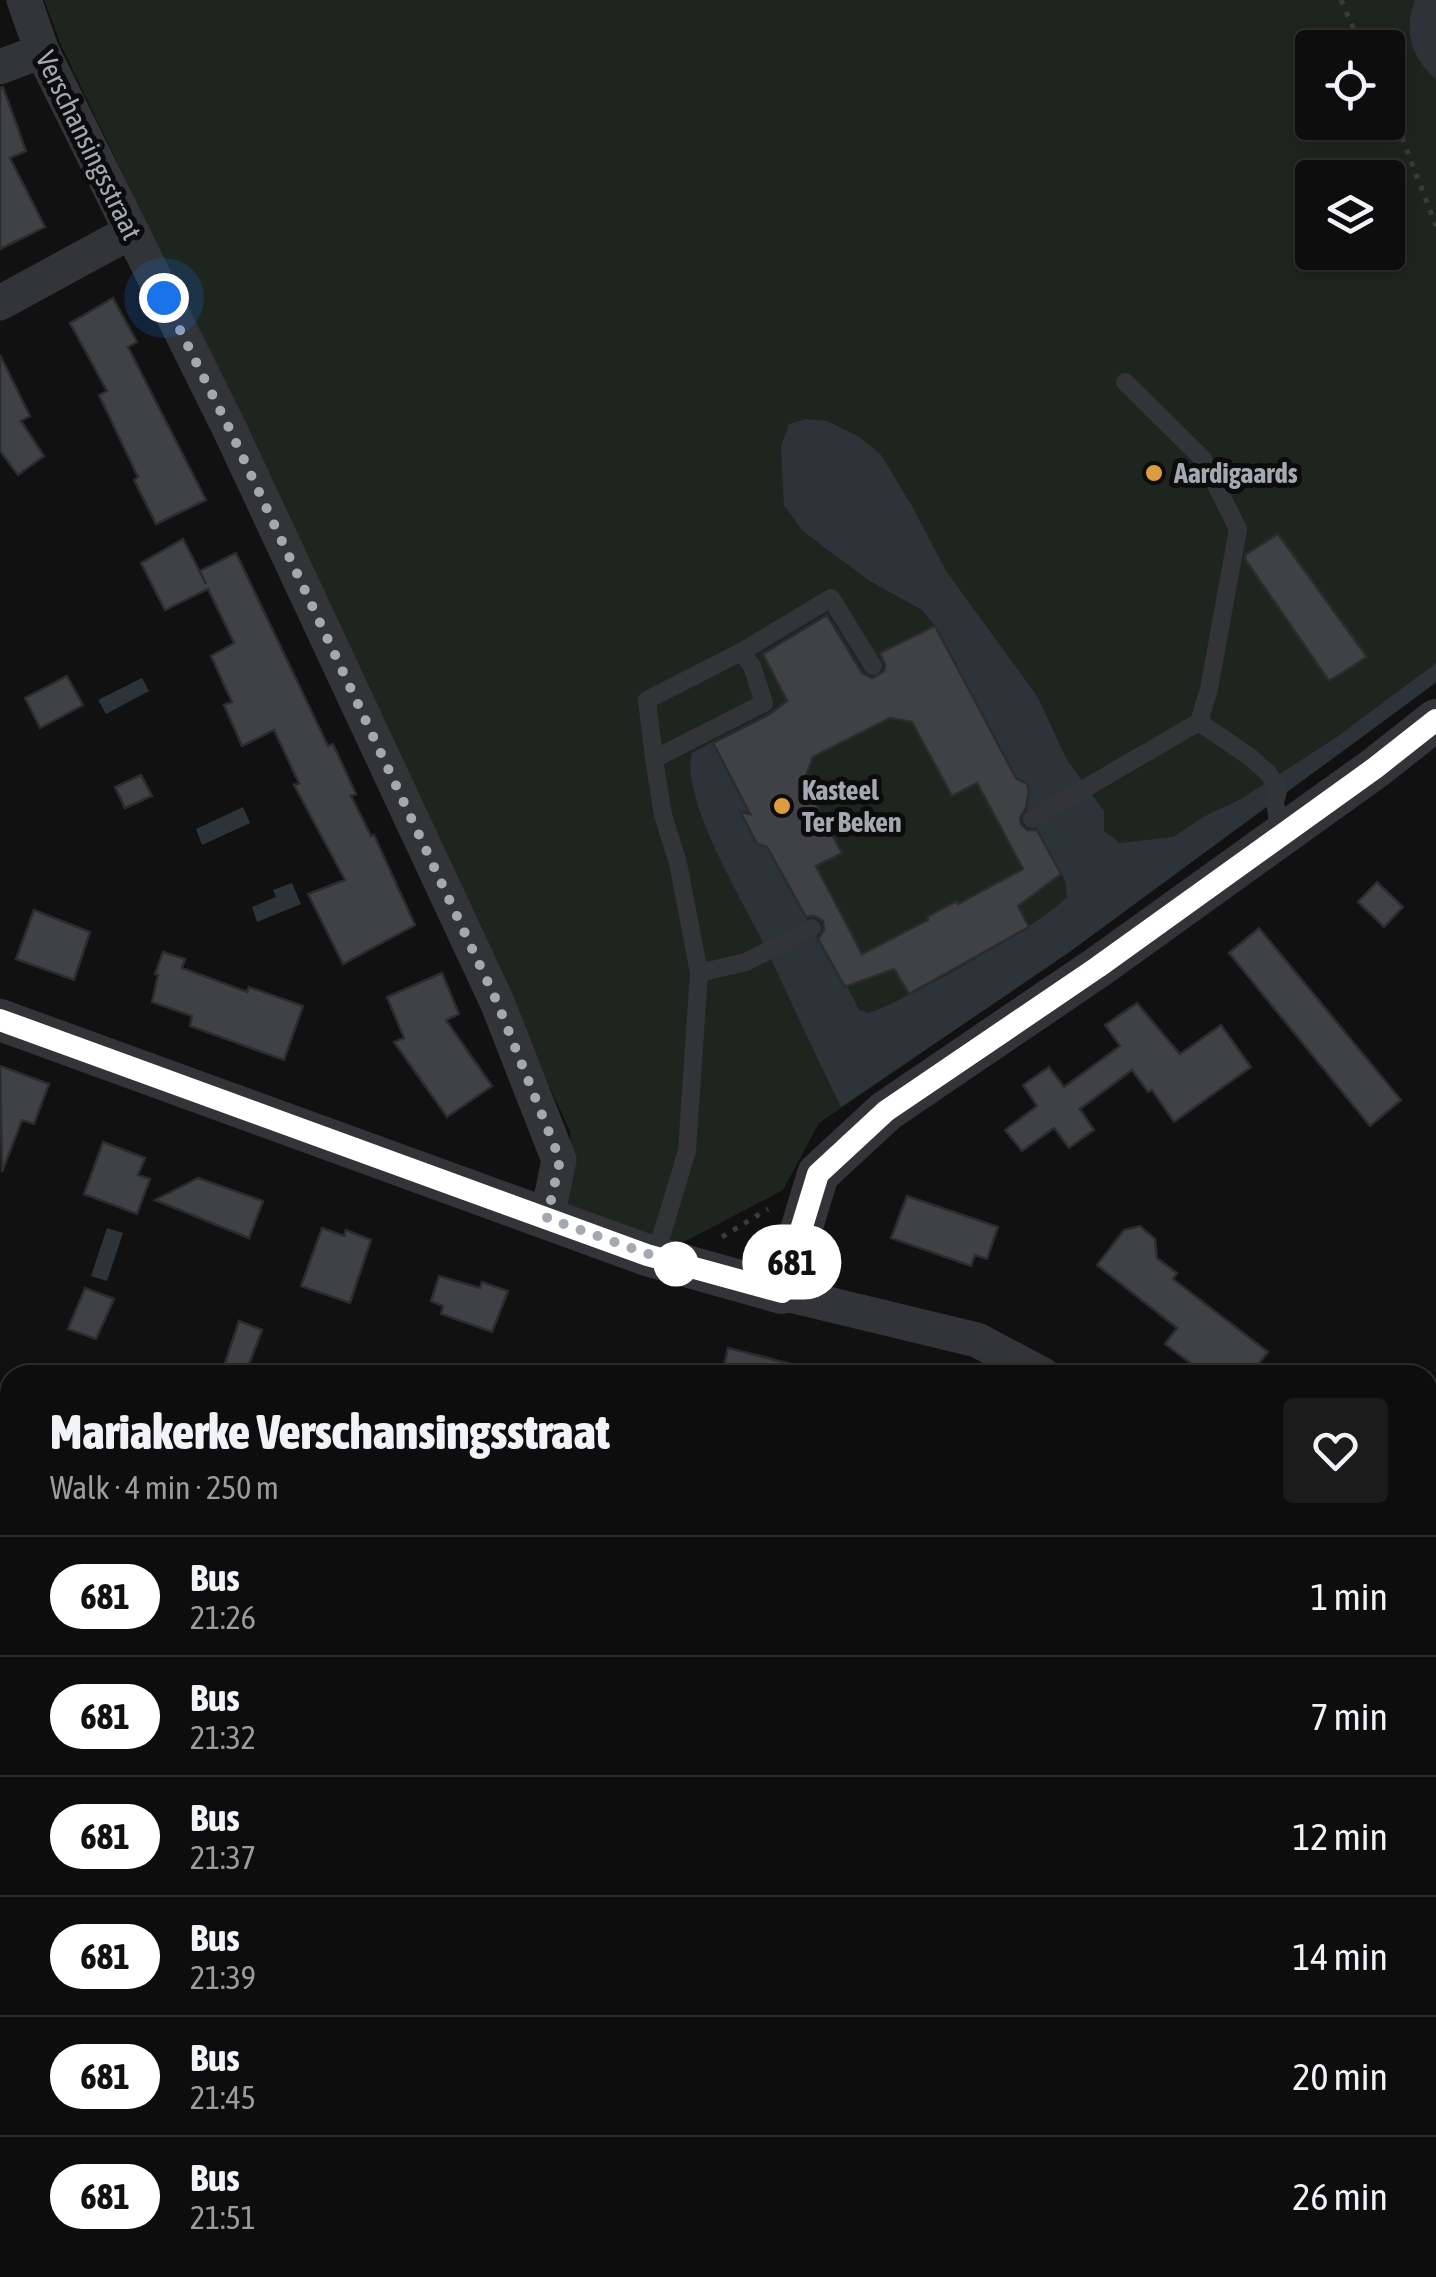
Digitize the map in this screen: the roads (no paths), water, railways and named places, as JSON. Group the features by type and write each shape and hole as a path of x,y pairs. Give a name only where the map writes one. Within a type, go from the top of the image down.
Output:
{"street":[{"name":"Verschansingsstraat","path":"24,0 42,50 231,432 497,1002 560,1160 547,1218"},
{"path":"0,66 42,50"},
{"path":"0,303 130,232"},
{"path":"782,1292 818,1174 886,1111 1098,967 1436,720"},
{"path":"0,1020 659,1258 977,1340 1025,1365"}],"lane":[{"path":"1032,819 1199,722 1209,689 1238,528 1203,459 1125,382"},
{"path":"659,1258 688,1150 700,973 678,863 663,814 648,700 741,652 831,598 873,666"},
{"path":"654,759 764,702 752,666 741,652"},
{"path":"1199,722 1269,774 1278,792 1275,802 1280,836"},
{"path":"700,973 746,962 812,928"}],"place":[{"name":"Aardigaards","path":"1154,473"},
{"name":"Kasteel Ter Beken","path":"782,806"}]}
